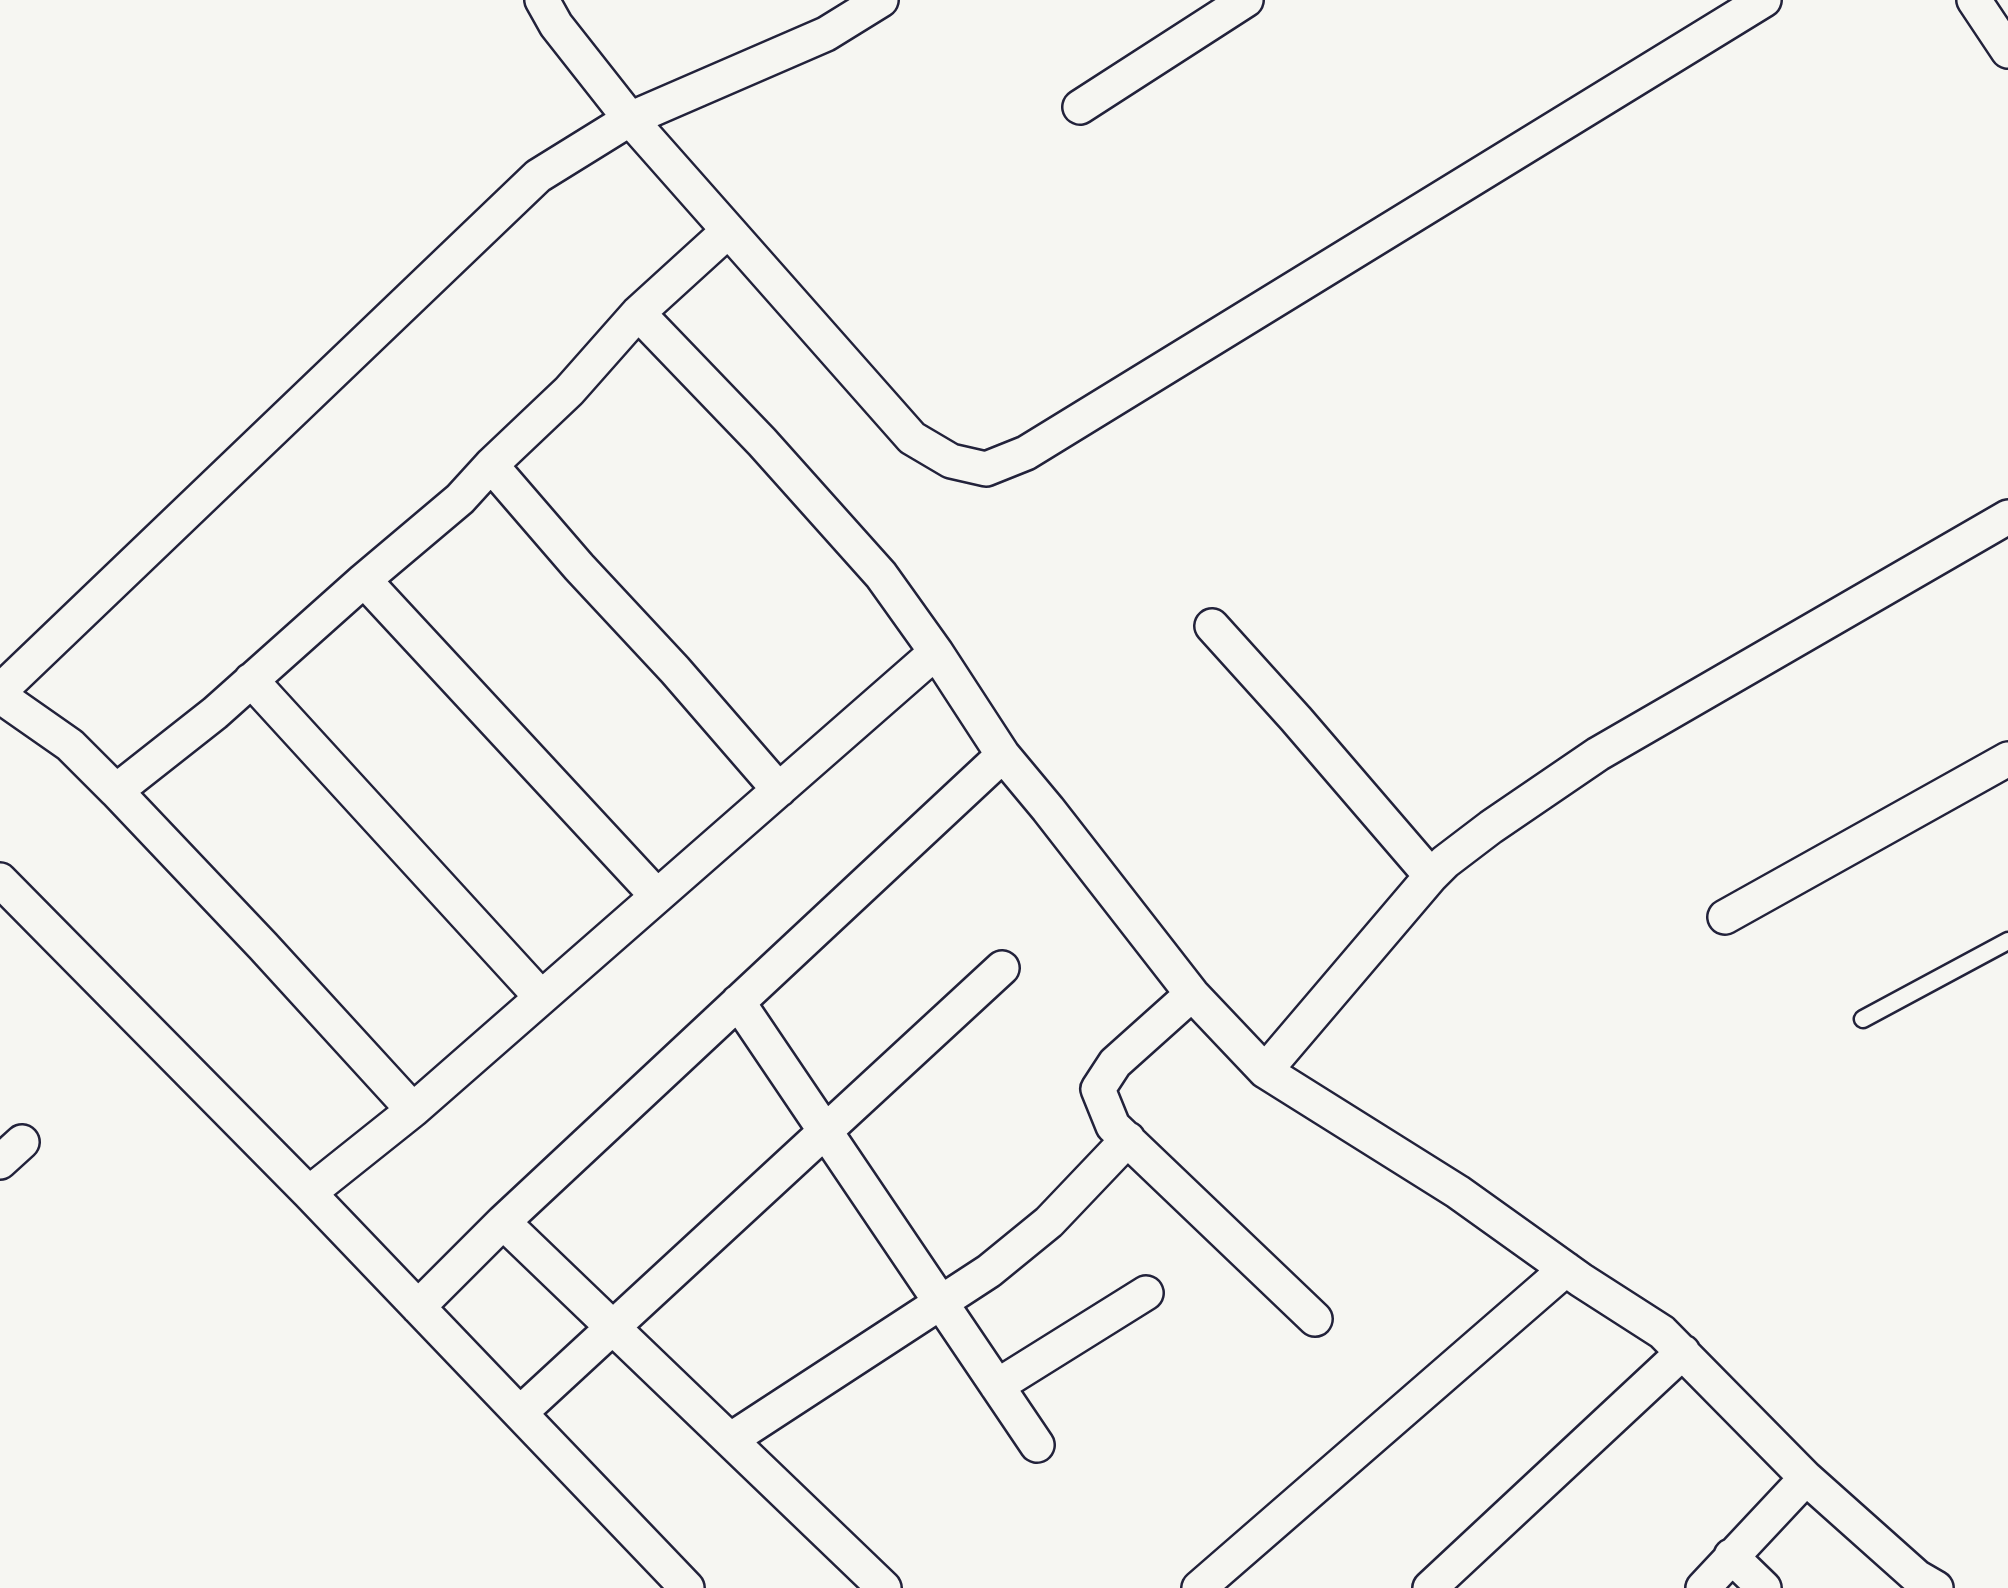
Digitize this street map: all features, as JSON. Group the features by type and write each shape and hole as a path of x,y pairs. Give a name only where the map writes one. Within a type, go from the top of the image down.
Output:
{"street":[{"path":"542,0 556,26 630,119 912,438 951,461 986,469 1026,453 1763,0"},
{"path":"413,1110 116,791 70,745 0,693 538,176 630,119 826,34 881,0"},
{"path":"1080,107 1246,0"},
{"path":"1974,0 2008,51"},
{"path":"116,791 215,713 364,580 460,499 491,465 569,391 638,313 728,231"},
{"path":"638,313 762,442 881,575 936,652 1003,755 1192,994 1265,1071 1458,1192 1566,1269 1662,1332 1806,1478 1917,1577 1936,1588"},
{"path":"491,465 779,790"},
{"path":"1265,1071 1431,876 1490,827 1598,754 2008,517"},
{"path":"364,580 657,896"},
{"path":"1212,626 1431,876"},
{"path":"309,1193 413,1110 936,652"},
{"path":"251,680 541,997"},
{"path":"418,1307 503,1222 1003,755"},
{"path":"1725,917 2008,759"},
{"path":"0,880 309,1193 687,1588"},
{"path":"520,1413 1002,968"},
{"path":"1192,994 1115,1063 1098,1089 1113,1126 1315,1319"},
{"path":"738,1002 1037,1445"},
{"path":"730,1440 997,1264 1049,1222 1128,1139"},
{"path":"503,1222 884,1588"},
{"path":"1199,1588 1566,1269"},
{"path":"997,1386 1146,1293"},
{"path":"1430,1588 1683,1352"},
{"path":"1703,1588 1806,1478"},
{"path":"1731,1556 1764,1588"}],"lane":[{"path":"1863,1019 2008,941"}]}
